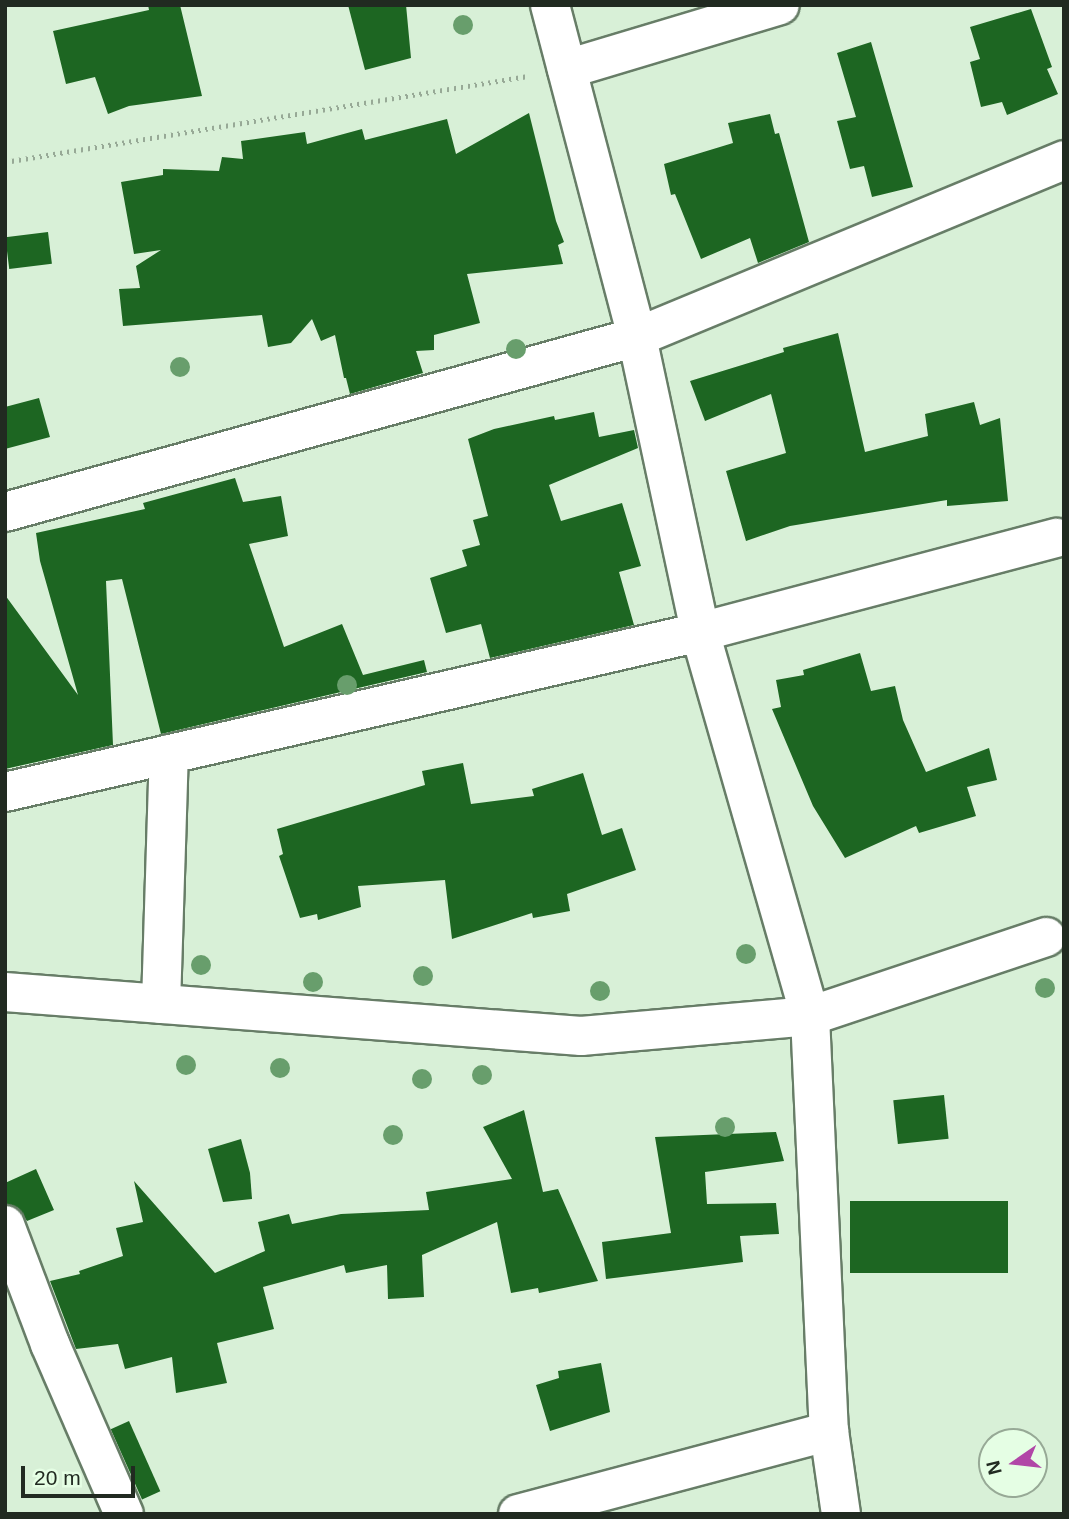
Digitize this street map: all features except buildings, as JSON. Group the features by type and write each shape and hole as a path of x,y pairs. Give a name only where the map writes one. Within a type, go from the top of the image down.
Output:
{"street":[{"path":"550,5 637,337 700,632 810,1016 829,1432 841,1514"},
{"path":"567,69 780,5"},
{"path":"5,512 637,337 1064,160"},
{"path":"5,792 700,632 1057,538"},
{"path":"161,1004 169,754"},
{"path":"5,992 581,1036 810,1016 1046,937"},
{"path":"5,1225 50,1344 124,1514"},
{"path":"518,1514 829,1432"}],"path":[{"path":"5,162 567,69"}]}
